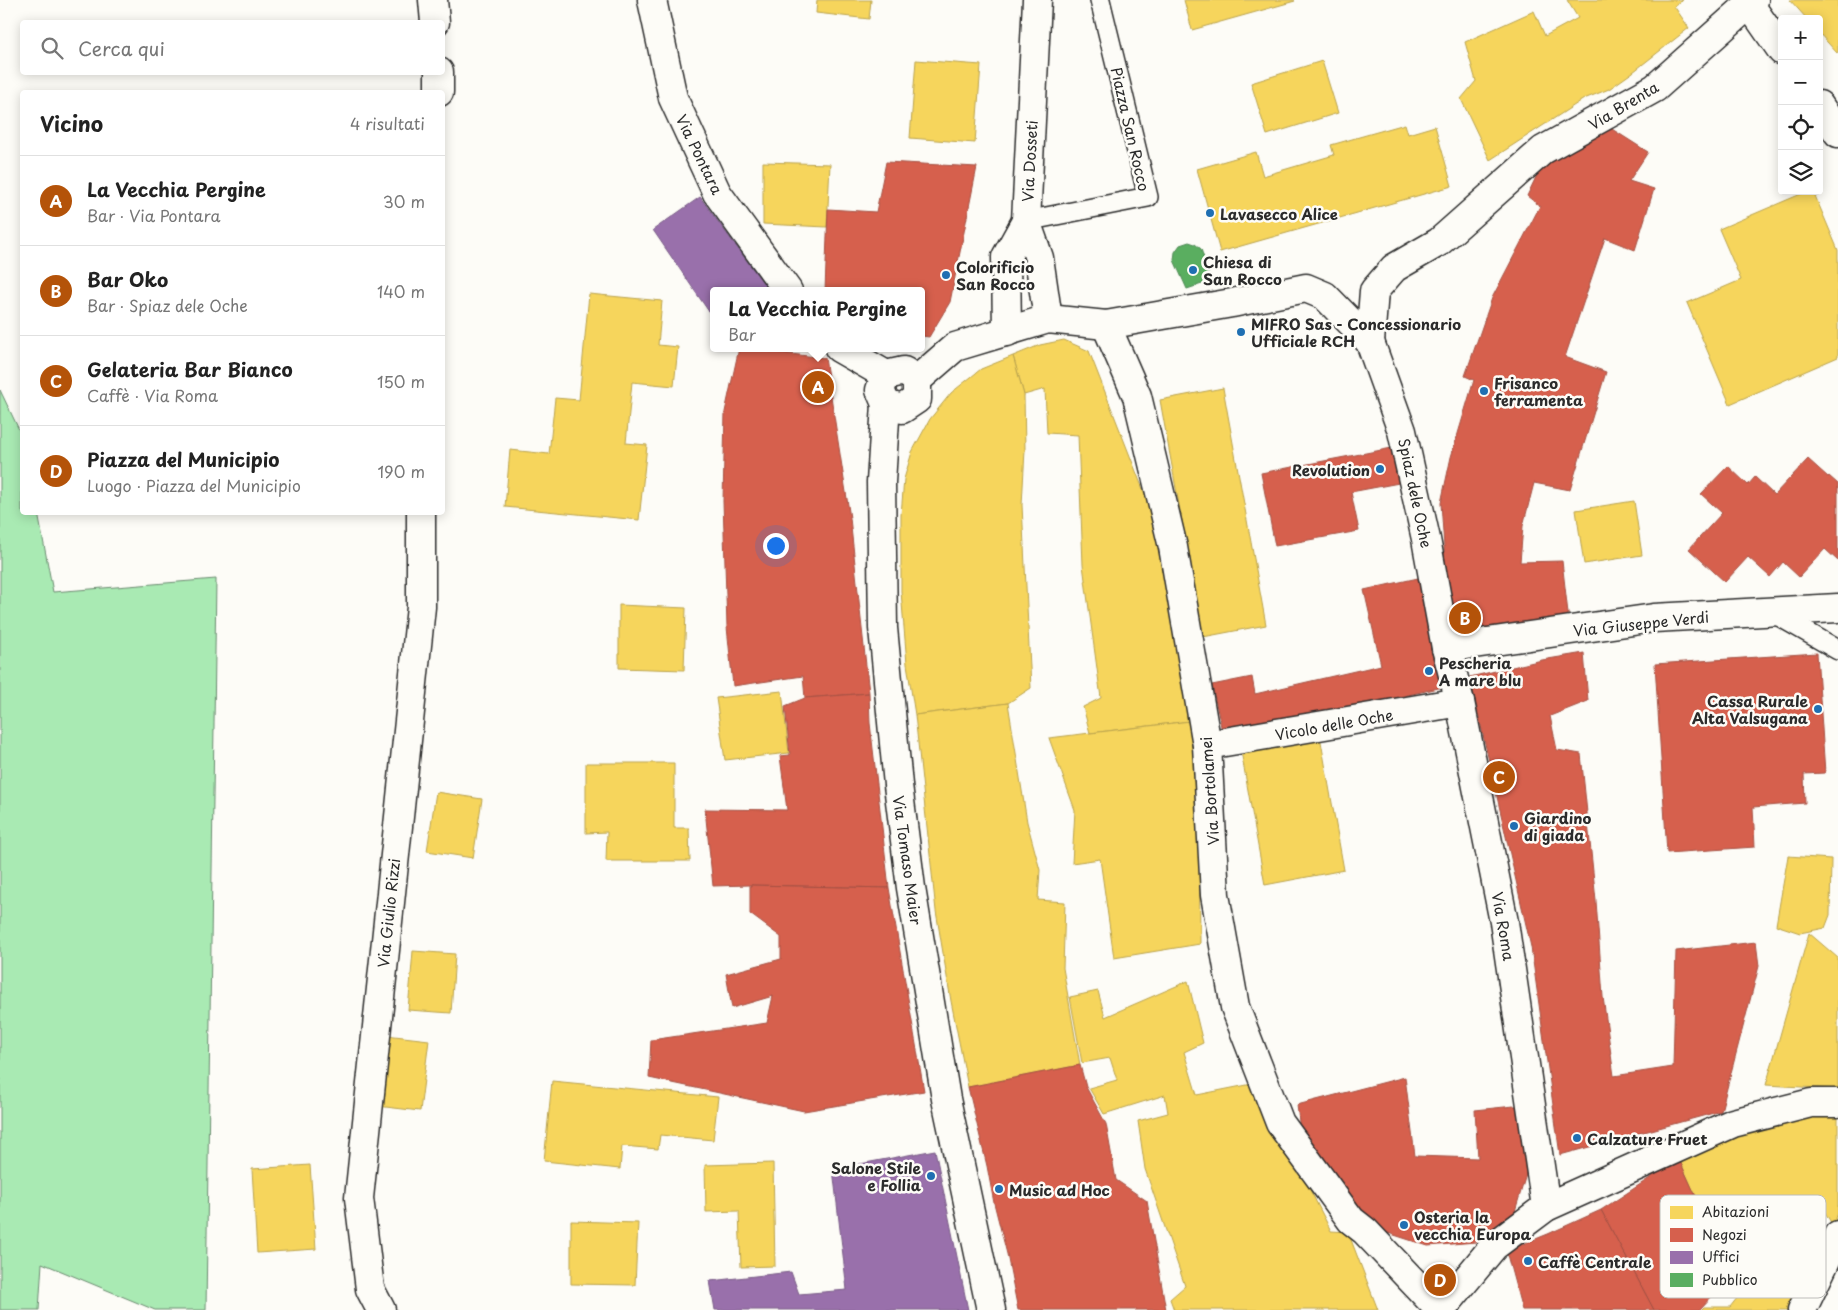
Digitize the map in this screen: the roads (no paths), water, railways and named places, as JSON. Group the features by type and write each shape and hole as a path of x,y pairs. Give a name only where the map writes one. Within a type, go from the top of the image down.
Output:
{"street":[{"path":"433,0 435,20"},
{"name":"Via Pontara","path":"652,0 673,98 717,193 785,287"},
{"name":"Via Dosseti","path":"1037,0 1026,221 1039,258 1048,319"},
{"path":"1752,2 1778,44"},
{"name":"Via Brenta","path":"1485,202 1543,150 1655,88 1752,2"},
{"path":"439,75 439,90"},
{"path":"1823,111 1838,133"},
{"name":"Spiaz dele Oche","path":"1446,648 1426,539 1402,431 1370,342 1374,291 1394,268 1439,242 1485,202"},
{"path":"1007,332 1006,257 1026,221"},
{"name":"Spiaz dele Oche","path":"1106,325 1306,288 1325,296 1370,342"},
{"path":"886,375 880,390 886,404 902,409 917,400 917,380 955,347 1048,319 1106,325"},
{"name":"Via Bortolamei","path":"1106,325 1137,396 1173,547 1208,745 1215,895 1235,1007 1280,1123 1351,1220 1365,1231 1440,1310"},
{"path":"846,352 886,375 904,371 917,380"},
{"name":"Via Tomaso Maier","path":"886,404 881,482 883,628 898,784 911,888 946,1099 991,1310"},
{"name":"Via Giulio Rizzi","path":"382,1310 370,1289 358,1198 421,607 421,515"},
{"name":"Via Giuseppe Verdi","path":"1446,648 1654,618 1838,608"},
{"name":"Via Roma","path":"1446,648 1460,702 1504,922 1546,1207"},
{"name":"Vicolo delle Oche","path":"1208,745 1460,702"},
{"path":"1440,1310 1494,1246 1546,1207 1732,1123 1811,1103 1838,1103"},
{"path":"1826,1259 1838,1234"},
{"path":"1802,1310 1808,1298"}],"lane":[{"name":"Piazza San Rocco","path":"1026,221 1148,197 1100,0"},
{"path":"1770,612 1838,650"}],"place":[{"name":"Lavasecco Alice","path":"1210,213"},
{"name":"Chiesa di San Rocco","path":"1193,270"},
{"name":"Colorificio San Rocco","path":"946,275"},
{"name":"MIFRO Sas - Concessionario Ufficiale RCH","path":"1241,332"},
{"name":"La Vecchia Pergine","path":"818,387"},
{"name":"Frisanco ferramenta","path":"1484,391"},
{"name":"Revolution","path":"1380,469"},
{"name":"Bar Oko","path":"1465,618"},
{"name":"Pescheria A mare blu","path":"1429,671"},
{"name":"Cassa Rurale Alta Valsugana","path":"1818,709"},
{"name":"Gelateria Bar Bianco","path":"1499,777"},
{"name":"Giardino di giada","path":"1514,826"},
{"name":"Calzature Fruet","path":"1577,1138"},
{"name":"Salone Stile e Follia","path":"931,1176"},
{"name":"Music ad Hoc","path":"999,1189"},
{"name":"Osteria la vecchia Europa","path":"1404,1225"},
{"name":"Caffè Centrale","path":"1528,1261"},
{"name":"Piazza del Municipio","path":"1440,1280"}]}
